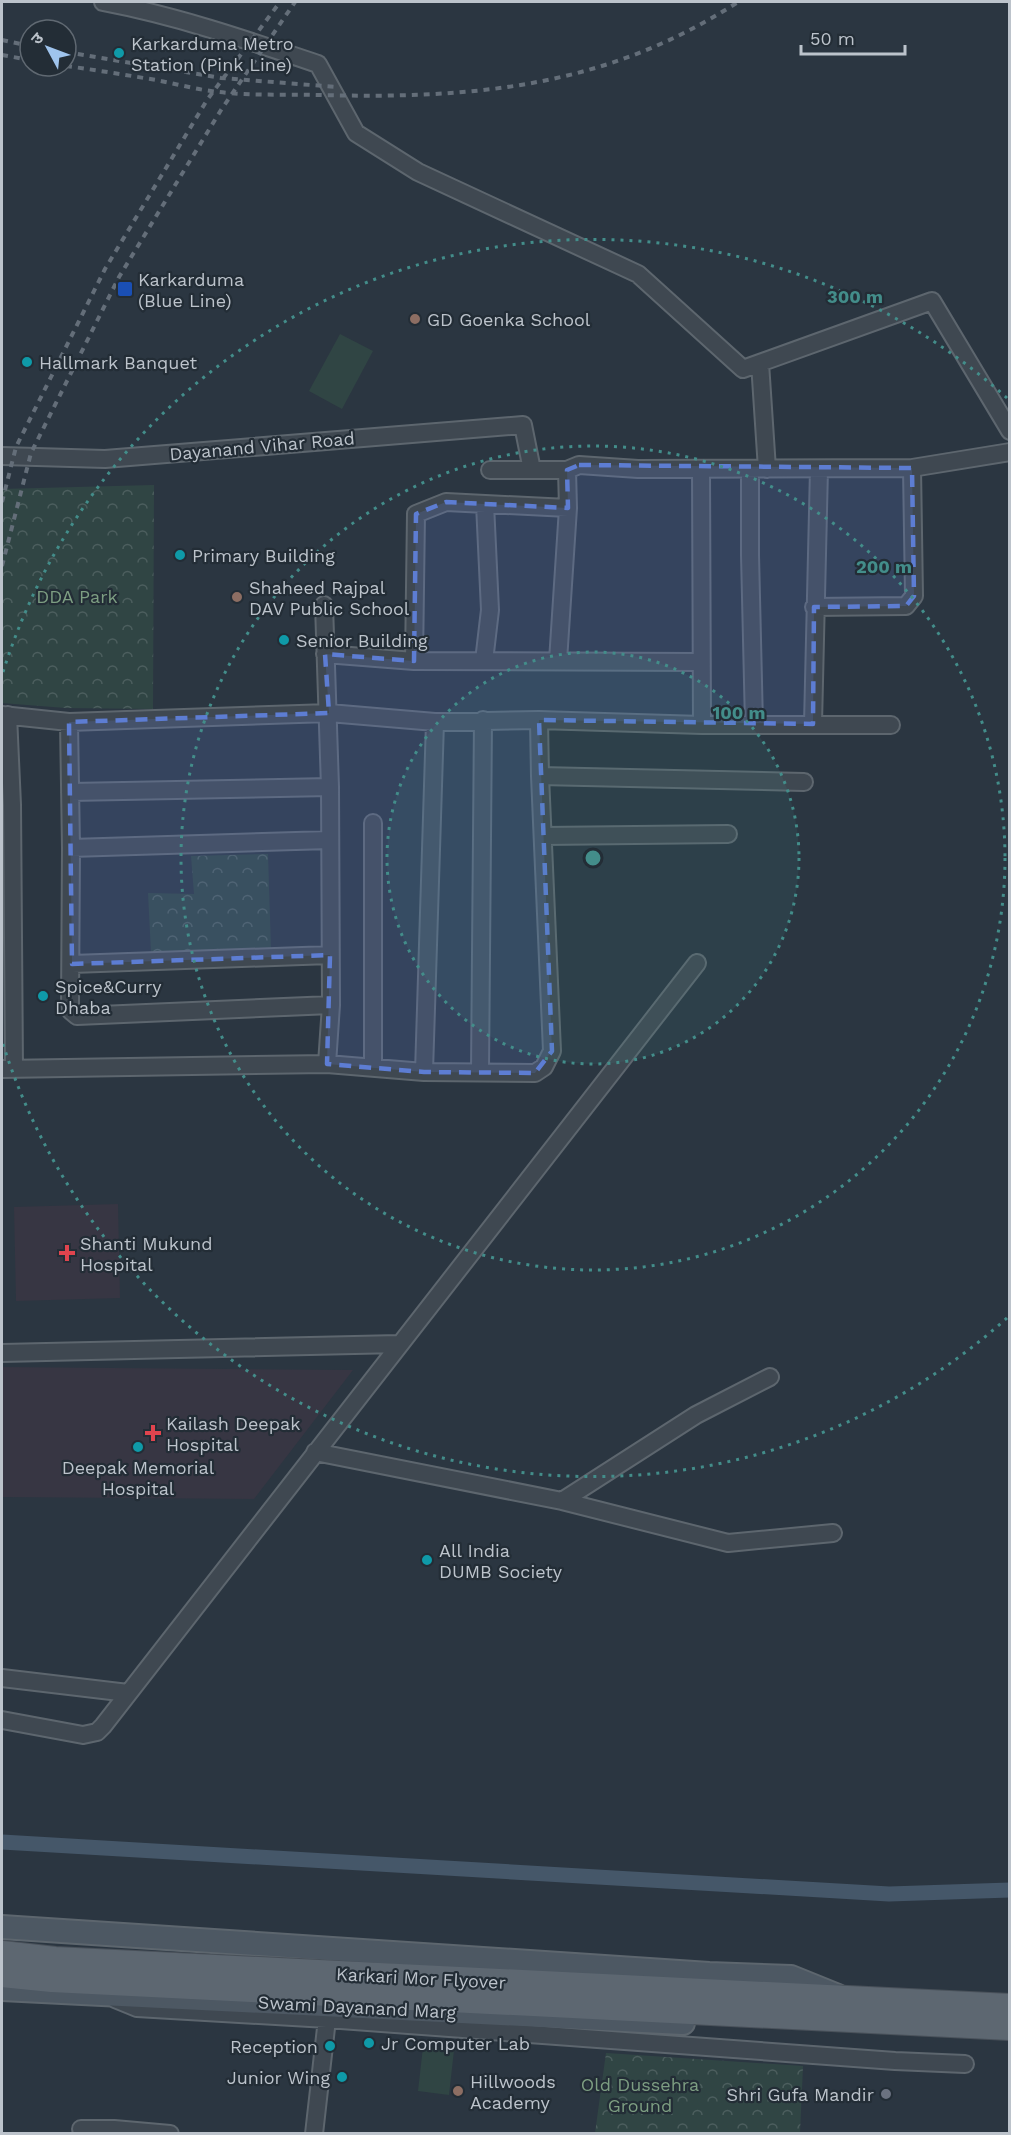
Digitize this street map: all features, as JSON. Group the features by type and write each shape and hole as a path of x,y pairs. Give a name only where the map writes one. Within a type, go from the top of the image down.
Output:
{"main road":[{"path":"2,1928 709,1974 790,1977 838,2008 1010,2027"},
{"name":"Karkari Mor Flyover","path":"2,1954 55,1960 808,2007"},
{"name":"Karkari Mor Flyover","path":"2,1974 52,1979 838,2008"},
{"name":"Swami Dayanand Marg","path":"2,1989 108,1996 806,2027 838,2008"},
{"path":"838,2008 1010,2007"}],"street":[{"path":"103,2 143,9 237,36 318,64 356,133 418,172 638,274 743,369 932,301 1010,431"},
{"path":"760,363 767,469"},
{"name":"Dayanand Vihar Road","path":"2,456 105,459 523,425 532,470"},
{"path":"490,470 567,470 579,465 638,469 912,468 1010,452"},
{"path":"814,608 906,606 913,600 912,468"},
{"path":"701,469 702,725"},
{"path":"750,469 754,724"},
{"path":"813,724 819,469"},
{"path":"558,661 568,508 567,470"},
{"path":"414,661 416,514 446,502 568,508"},
{"path":"484,661 490,610 485,504"},
{"path":"324,605 330,787 331,1005 327,1064"},
{"path":"325,654 414,661 700,662"},
{"path":"540,720 540,776 552,1051 544,1067 535,1072 424,1072 327,1064 8,1069 12,805 5,715 69,722 329,713 435,722 540,720 702,725 891,725"},
{"path":"480,1071 483,720"},
{"path":"69,722 71,1011 77,1016 331,1005"},
{"path":"424,1072 435,722"},
{"path":"540,776 804,782"},
{"path":"70,792 330,787"},
{"path":"373,823 373,1068"},
{"path":"543,836 728,834"},
{"path":"71,848 329,840"},
{"path":"72,964 330,955"},
{"path":"2,1720 88,1735 97,1732 103,1726 696,963"},
{"path":"2,1353 399,1344"},
{"path":"562,1502 696,1415 770,1377"},
{"path":"315,1452 562,1502 728,1543 833,1533"},
{"path":"2,1678 128,1694"},
{"path":"108,1996 137,2008 327,2019 895,2061 965,2064"},
{"path":"314,2133 327,2019"},
{"path":"81,2129 170,2133"}],"highlighted area":[{"path":"579,465 912,468 914,596 906,606 814,607 813,724 539,720 552,1051 535,1073 424,1072 327,1064 330,955 72,964 69,722 329,713 325,654 414,661 416,514 446,502 568,508 567,470"}],"shaded area":[{"name":"Shanti Mukund Hospital","path":"118,1204 120,1298 16,1301 14,1207"},
{"name":"Kailash Deepak Hospital","path":"2,1367 353,1370 254,1499 2,1497"}],"green space":[{"path":"340,334 373,351 342,409 309,391"},
{"name":"DDA Park","path":"154,485 153,709 66,708 2,703 2,489"},
{"path":"268,854 271,949 151,952 148,893 194,894 191,856"},
{"path":"423,2047 454,2050 449,2095 418,2091"},
{"name":"Old Dussehra Ground","path":"606,2053 803,2066 800,2133 595,2133"}],"waterway":[{"path":"2,1842 889,1894 1010,1890"}],"railway":[{"path":"2,502 16,447 105,269 207,100 280,2"},
{"path":"2,566 31,453 119,277 221,110 295,2"},
{"path":"78,68 203,90 243,94 375,96 484,90 536,82 587,70 638,53 688,31 738,2"},
{"path":"2,40 18,43"},
{"path":"78,54 221,78 337,87"},
{"path":"2,55 18,58"}],"place":[{"name":"Karkarduma Metro Station (Pink Line)","path":"119,53"},
{"name":"Karkarduma (Blue Line)","path":"125,289"},
{"name":"GD Goenka School","path":"415,319"},
{"name":"Hallmark Banquet","path":"27,362"},
{"name":"Primary Building","path":"180,555"},
{"name":"Shaheed Rajpal DAV Public School","path":"237,597"},
{"name":"Senior Building","path":"284,640"},
{"name":"Spice&Curry Dhaba","path":"43,996"},
{"name":"Shanti Mukund Hospital","path":"67,1253"},
{"name":"Kailash Deepak Hospital","path":"153,1433"},
{"name":"Deepak Memorial Hospital","path":"138,1447"},
{"name":"All India DUMB Society","path":"427,1560"},
{"name":"Jr Computer Lab","path":"369,2043"},
{"name":"Reception","path":"330,2046"},
{"name":"Junior Wing","path":"342,2077"},
{"name":"Hillwoods Academy","path":"458,2091"},
{"name":"Shri Gufa Mandir","path":"886,2094"}]}
